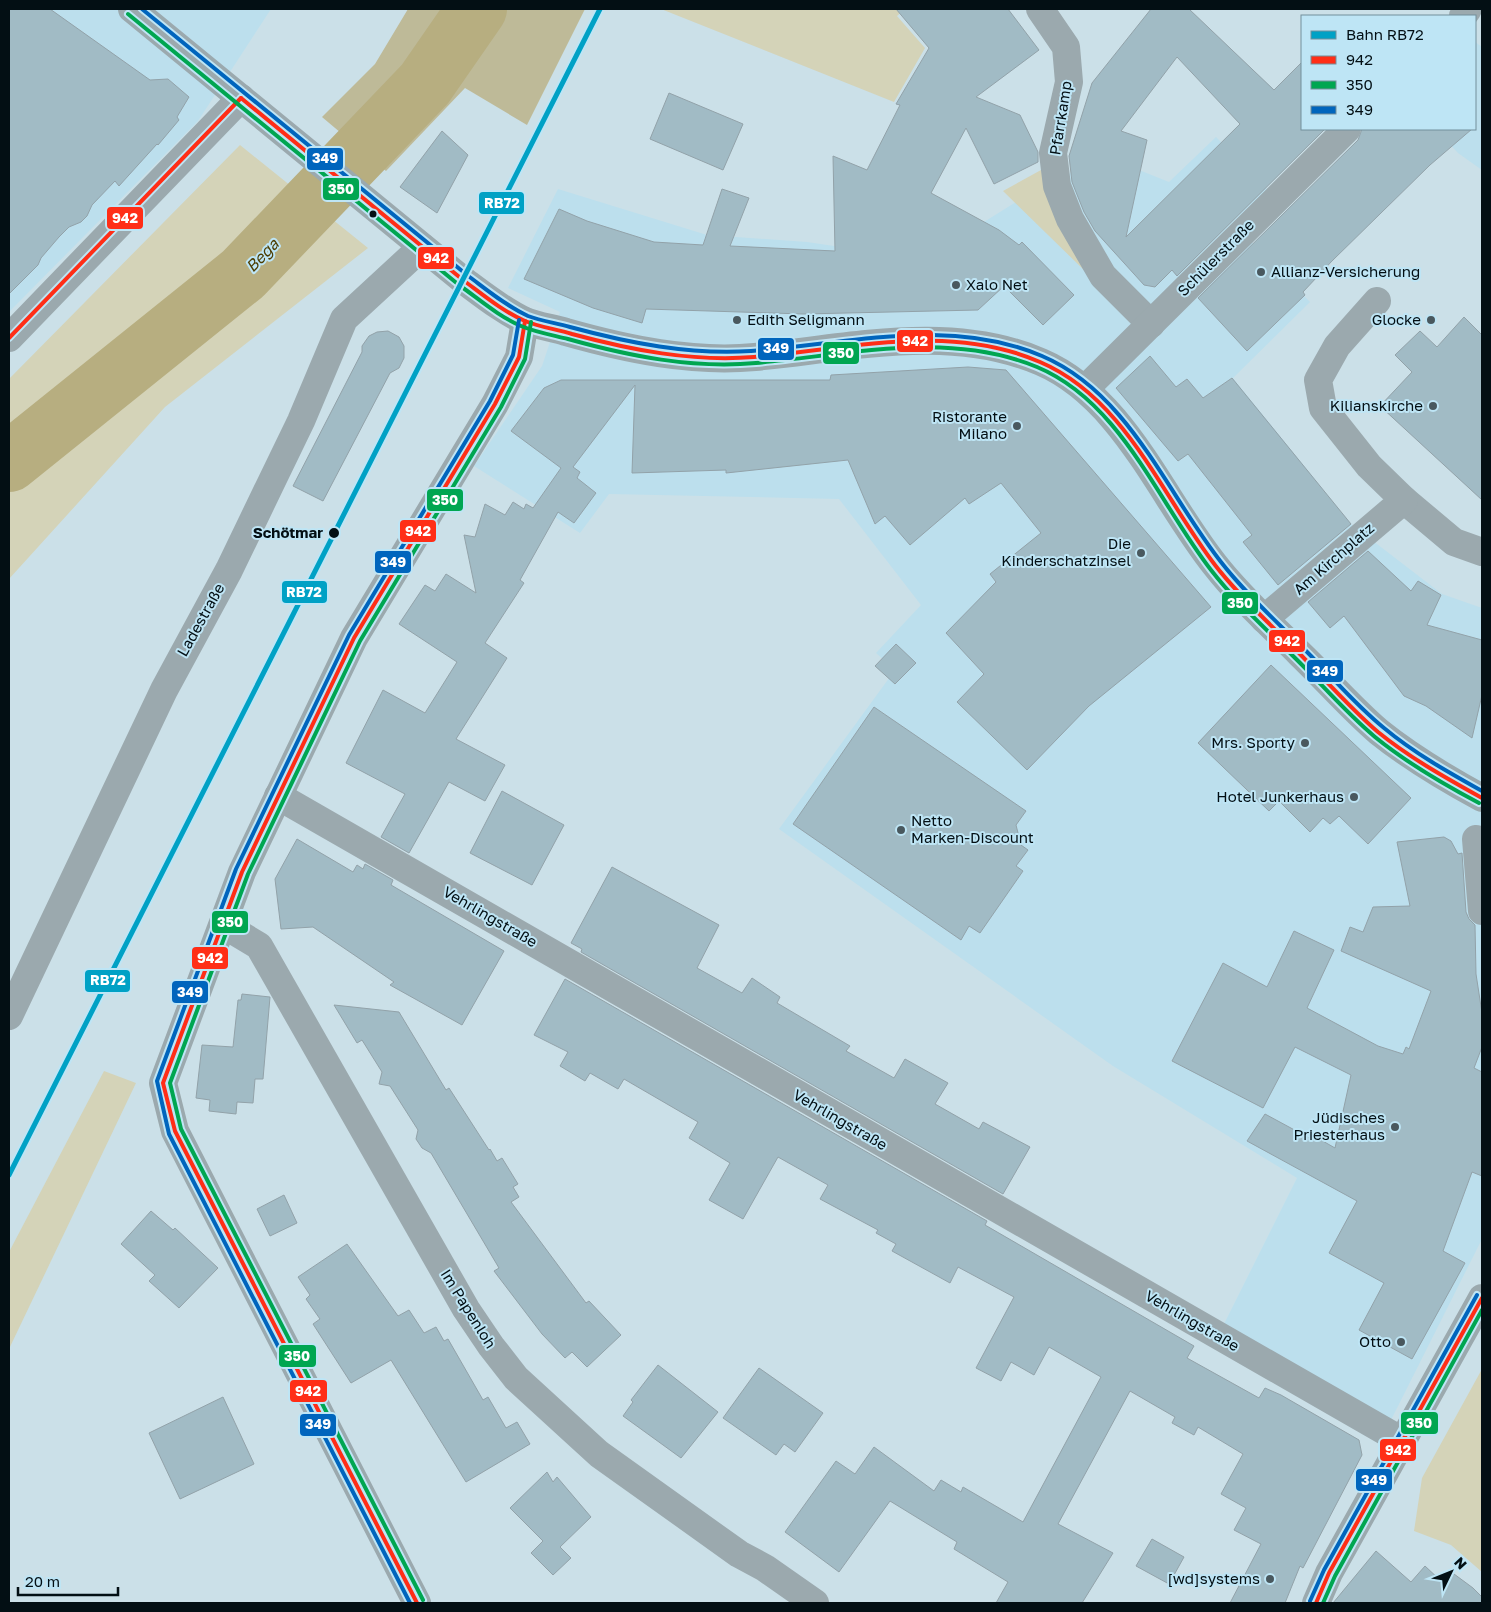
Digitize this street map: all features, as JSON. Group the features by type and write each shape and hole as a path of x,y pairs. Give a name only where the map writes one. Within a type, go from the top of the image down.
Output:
{"street":[{"path":"132,9 422,247 489,300 525,321 621,347 699,356 752,357 891,342 962,342 996,349 1041,362 1086,388 1141,454 1214,564 1264,619 1379,731 1454,783 1482,798"},
{"name":"Pfarrkamp","path":"1040,9 1066,47 1069,82 1053,153 1057,186 1070,219 1103,276 1152,324"},
{"path":"9,338 241,98"},
{"name":"Schülerstraße","path":"1086,388 1152,324 1189,283 1346,130"},
{"name":"Ladestraße","path":"9,1016 168,682 228,570 293,439 344,319 422,247"},
{"path":"1377,301 1337,346 1318,380 1323,408 1369,466 1404,500 1454,542 1482,552"},
{"path":"418,1603 175,1131 163,1083 224,925 242,872 278,796 354,638 496,404 519,357 525,321"},
{"name":"Am Kirchplatz","path":"1264,619 1404,500"},
{"name":"Vehrlingstraße","path":"278,796 1404,1442"},
{"path":"1482,842 1476,839 1482,911"},
{"name":"Im Papenloh","path":"224,925 259,946 466,1309 516,1378 599,1454 739,1554 765,1568 815,1603"},
{"path":"1316,1603 1329,1573 1404,1442 1482,1298"}],"shaded area":[{"path":"9,9 271,9 198,121 9,312"},
{"path":"408,9 585,9 527,125 465,88 386,171 322,117 375,64"},
{"path":"1476,43 1482,47 1482,170 1458,153 1437,130 1476,130"},
{"path":"1216,137 1269,191 1235,225 1310,302 1233,378 1351,524 1442,594 1482,608 1482,1239 1391,1420 1224,1324 1297,1178 1113,1066 779,829 895,670 876,653 921,605 839,499 609,494 580,533 474,466 542,366 560,312 508,288 558,189 707,235 807,242 834,246 955,240 1050,181 1109,158 1169,182"}],"green space":[{"path":"661,9 905,9 897,16 925,48 894,102"},
{"path":"240,145 368,248 165,407 9,579 9,379"},
{"path":"1041,170 1063,225 1087,273 1003,191"},
{"path":"104,1071 136,1083 9,1349 9,1252"},
{"path":"1482,1369 1482,1572 1451,1545 1414,1531 1422,1478"}],"building":[{"path":"9,9 50,9 150,80 168,79 189,97 177,117 179,120 158,145 119,186 115,181 92,205 87,216 81,222 69,227 59,237 41,258 38,265 9,294"},
{"path":"896,9 1008,9 1039,50 976,97 1020,115 1038,152 1038,162 994,184 966,128 931,193 999,230 1019,245 1022,242 1074,295 1043,325 1004,286 978,310 803,314 646,309 642,323 593,308 524,279 559,209 587,221 654,242 703,245 722,189 749,198 730,246 835,251 833,156 867,170 900,105 896,104 929,48"},
{"path":"1151,9 1189,9 1274,90 1301,63 1301,130 1324,130 1177,276 1172,270 1155,287 1144,285 1095,231 1084,212 1072,182 1069,156 1092,83","holes":["1177,57 1240,124 1126,237 1147,140 1121,131"]},
{"path":"669,93 743,124 723,170 650,139"},
{"path":"1362,130 1471,130 1430,165 1332,261 1303,292 1305,295 1247,351 1198,298 1358,140"},
{"path":"442,131 468,155 437,213 400,187"},
{"name":"Kilianskirche","path":"1464,317 1482,335 1482,500 1380,406 1412,372 1395,355 1420,331 1437,347"},
{"path":"388,331 399,337 404,346 404,358 399,368 390,373 323,501 293,486 362,352 362,346 369,336 377,332"},
{"path":"1150,356 1176,387 1187,379 1203,398 1232,378 1351,524 1278,585 1243,542 1252,535 1188,454 1178,461 1116,388"},
{"path":"968,367 1006,370 1211,607 1089,706 1027,770 957,702 984,674 946,633 996,582 990,574 1041,533 1001,483 969,504 965,498 910,545 885,516 875,524 848,460 726,473 726,470 632,473 635,385 573,467 580,472 577,478 596,493 574,523 558,512 520,580 524,583 485,643 507,658 456,739 505,765 485,801 449,782 409,853 381,837 405,794 346,763 383,690 425,713 457,662 399,624 425,585 435,591 446,574 476,593 464,535 475,537 485,504 505,515 513,502 524,509 526,504 533,508 561,468 511,431 544,388 561,380 830,380 831,375"},
{"path":"1368,551 1411,591 1418,581 1441,595 1427,625 1482,640 1482,695 1472,738 1426,706 1404,696 1344,616 1330,628 1308,602"},
{"path":"896,644 916,663 895,684 875,666"},
{"path":"1271,665 1411,798 1368,844 1339,816 1330,824 1323,818 1310,832 1279,801 1269,811 1198,743"},
{"name":"Netto Marken-Discount","path":"874,707 1026,811 1016,825 1021,845 1028,850 1016,866 1023,871 980,933 969,926 961,940 793,824"},
{"path":"502,791 564,825 532,885 470,853"},
{"path":"1444,837 1451,841 1458,854 1462,853 1466,912 1469,919 1475,925 1476,974 1482,1013 1482,1047 1474,1068 1482,1072 1482,1176 1472,1172 1443,1251 1465,1263 1412,1359 1359,1330 1384,1283 1329,1253 1357,1201 1247,1141 1265,1114 1313,1140 1314,1136 1335,1148 1351,1075 1295,1047 1263,1108 1172,1061 1223,963 1267,987 1294,931 1334,950 1307,1008 1378,1046 1403,1054 1406,1047 1409,1049 1431,991 1341,951 1350,927 1363,932 1373,907 1410,906 1397,842"},
{"path":"297,839 353,872 357,865 363,869 365,864 393,880 391,885 504,951 462,1025 390,985 394,982 313,927 281,929 275,879"},
{"path":"612,867 719,925 697,968 742,993 752,978 780,997 777,1003 850,1046 846,1051 894,1078 905,1059 948,1083 935,1104 979,1129 983,1122 1030,1147 1003,1194 581,952 582,949 571,943"},
{"path":"565,979 987,1221 985,1225 1194,1346 1187,1358 1259,1398 1265,1388 1281,1395 1359,1440 1362,1455 1303,1568 1300,1566 1285,1603 1230,1603 1261,1544 1234,1530 1246,1508 1221,1494 1243,1454 1198,1427 1194,1435 1172,1423 1175,1417 1130,1391 1058,1524 1113,1553 1082,1603 996,1603 1008,1582 954,1549 957,1542 890,1501 839,1572 785,1532 836,1461 855,1474 874,1447 934,1491 941,1480 961,1492 963,1487 1023,1522 1101,1377 1049,1347 1034,1375 1011,1362 1001,1381 976,1368 1014,1297 958,1267 950,1283 892,1251 896,1244 876,1233 878,1230 820,1199 828,1185 778,1157 743,1219 709,1200 730,1163 689,1138 698,1122 624,1079 618,1089 590,1073 585,1081 560,1066 568,1052 534,1035"},
{"path":"242,994 270,997 263,1079 255,1079 253,1103 237,1102 236,1114 209,1111 210,1100 196,1098 202,1045 233,1047 238,1000 241,1000"},
{"path":"334,1005 399,1012 446,1090 449,1088 497,1161 502,1158 518,1184 513,1187 519,1197 511,1202 586,1303 589,1301 621,1335 587,1367 572,1352 565,1358 542,1334 494,1271 499,1268 431,1153 422,1148 416,1139 418,1130 390,1086 379,1084 382,1072 362,1040 357,1043"},
{"path":"284,1195 297,1223 270,1236 257,1209"},
{"path":"151,1211 173,1230 175,1228 218,1268 179,1308 149,1281 155,1275 121,1244"},
{"path":"347,1244 398,1316 409,1310 424,1333 436,1327 444,1341 448,1339 483,1400 488,1397 506,1428 517,1422 530,1444 466,1482 391,1360 351,1383 313,1324 320,1319 306,1299 310,1295 298,1277"},
{"path":"658,1365 718,1412 681,1458 623,1416 633,1402 631,1400"},
{"path":"759,1368 823,1413 795,1452 784,1444 776,1455 723,1418"},
{"path":"223,1397 254,1464 180,1499 149,1433"},
{"path":"547,1472 553,1482 557,1477 591,1517 560,1547 571,1558 553,1575 531,1553 543,1541 510,1508"},
{"path":"1152,1539 1184,1557 1169,1584 1136,1566"},
{"path":"1376,1551 1411,1582 1425,1566 1441,1581 1450,1571 1482,1597 1482,1603 1333,1603"}],"waterway":[{"name":"Bega","path":"9,462 243,274 425,84 477,9"}],"rail line":[{"name":"RB72","path":"9,1175 600,9"}],"transit line":[{"name":"349","path":"142,9 467,275 504,302 528,316 637,343 705,351 751,351 898,336 935,335 971,337 1007,344 1042,356 1072,373 1099,394 1122,419 1144,447 1201,535 1221,562 1260,606 1373,719 1419,754 1482,791"},
{"name":"350","path":"128,14 459,285 497,312 526,328 638,356 685,363 756,363 898,348 933,347 968,350 1003,356 1037,367 1066,383 1092,404 1115,429 1136,456 1211,570 1250,614 1375,737 1426,773 1479,803"},
{"name":"942","path":"241,98 463,280 500,307 530,323 639,350 708,358 754,357 899,342 935,341 970,343 1005,350 1040,362 1070,378 1096,399 1119,424 1140,451 1196,538 1233,587 1378,732 1415,759 1482,798"},
{"name":"942","path":"9,338 241,98"},
{"name":"349","path":"410,1603 169,1134 157,1081 236,869 349,635 490,401 513,355 519,320"},
{"name":"942","path":"417,1603 175,1131 163,1083 242,872 354,638 495,404 519,357 525,321"},
{"name":"350","path":"423,1600 181,1129 170,1083 248,874 360,641 501,407 525,359 531,322"},
{"name":"349","path":"1310,1601 1324,1570 1477,1295"},
{"name":"942","path":"1316,1603 1329,1573 1482,1298"},
{"name":"350","path":"1323,1603 1335,1576 1482,1310"}],"place":[{"name":"Allianz-Versicherung","path":"1261,272"},
{"name":"Xalo Net","path":"956,285"},
{"name":"Edith Seligmann","path":"737,320"},
{"name":"Glocke","path":"1431,320"},
{"name":"Kilianskirche","path":"1433,406"},
{"name":"Ristorante Milano","path":"1017,426"},
{"name":"Schötmar","path":"334,533"},
{"name":"Die Kinderschatzinsel","path":"1141,553"},
{"name":"Mrs. Sporty","path":"1305,743"},
{"name":"Hotel Junkerhaus","path":"1354,797"},
{"name":"Netto Marken-Discount","path":"901,830"},
{"name":"Jüdisches Priesterhaus","path":"1395,1127"},
{"name":"Otto","path":"1401,1342"},
{"name":"[wd]systems","path":"1270,1579"}]}
